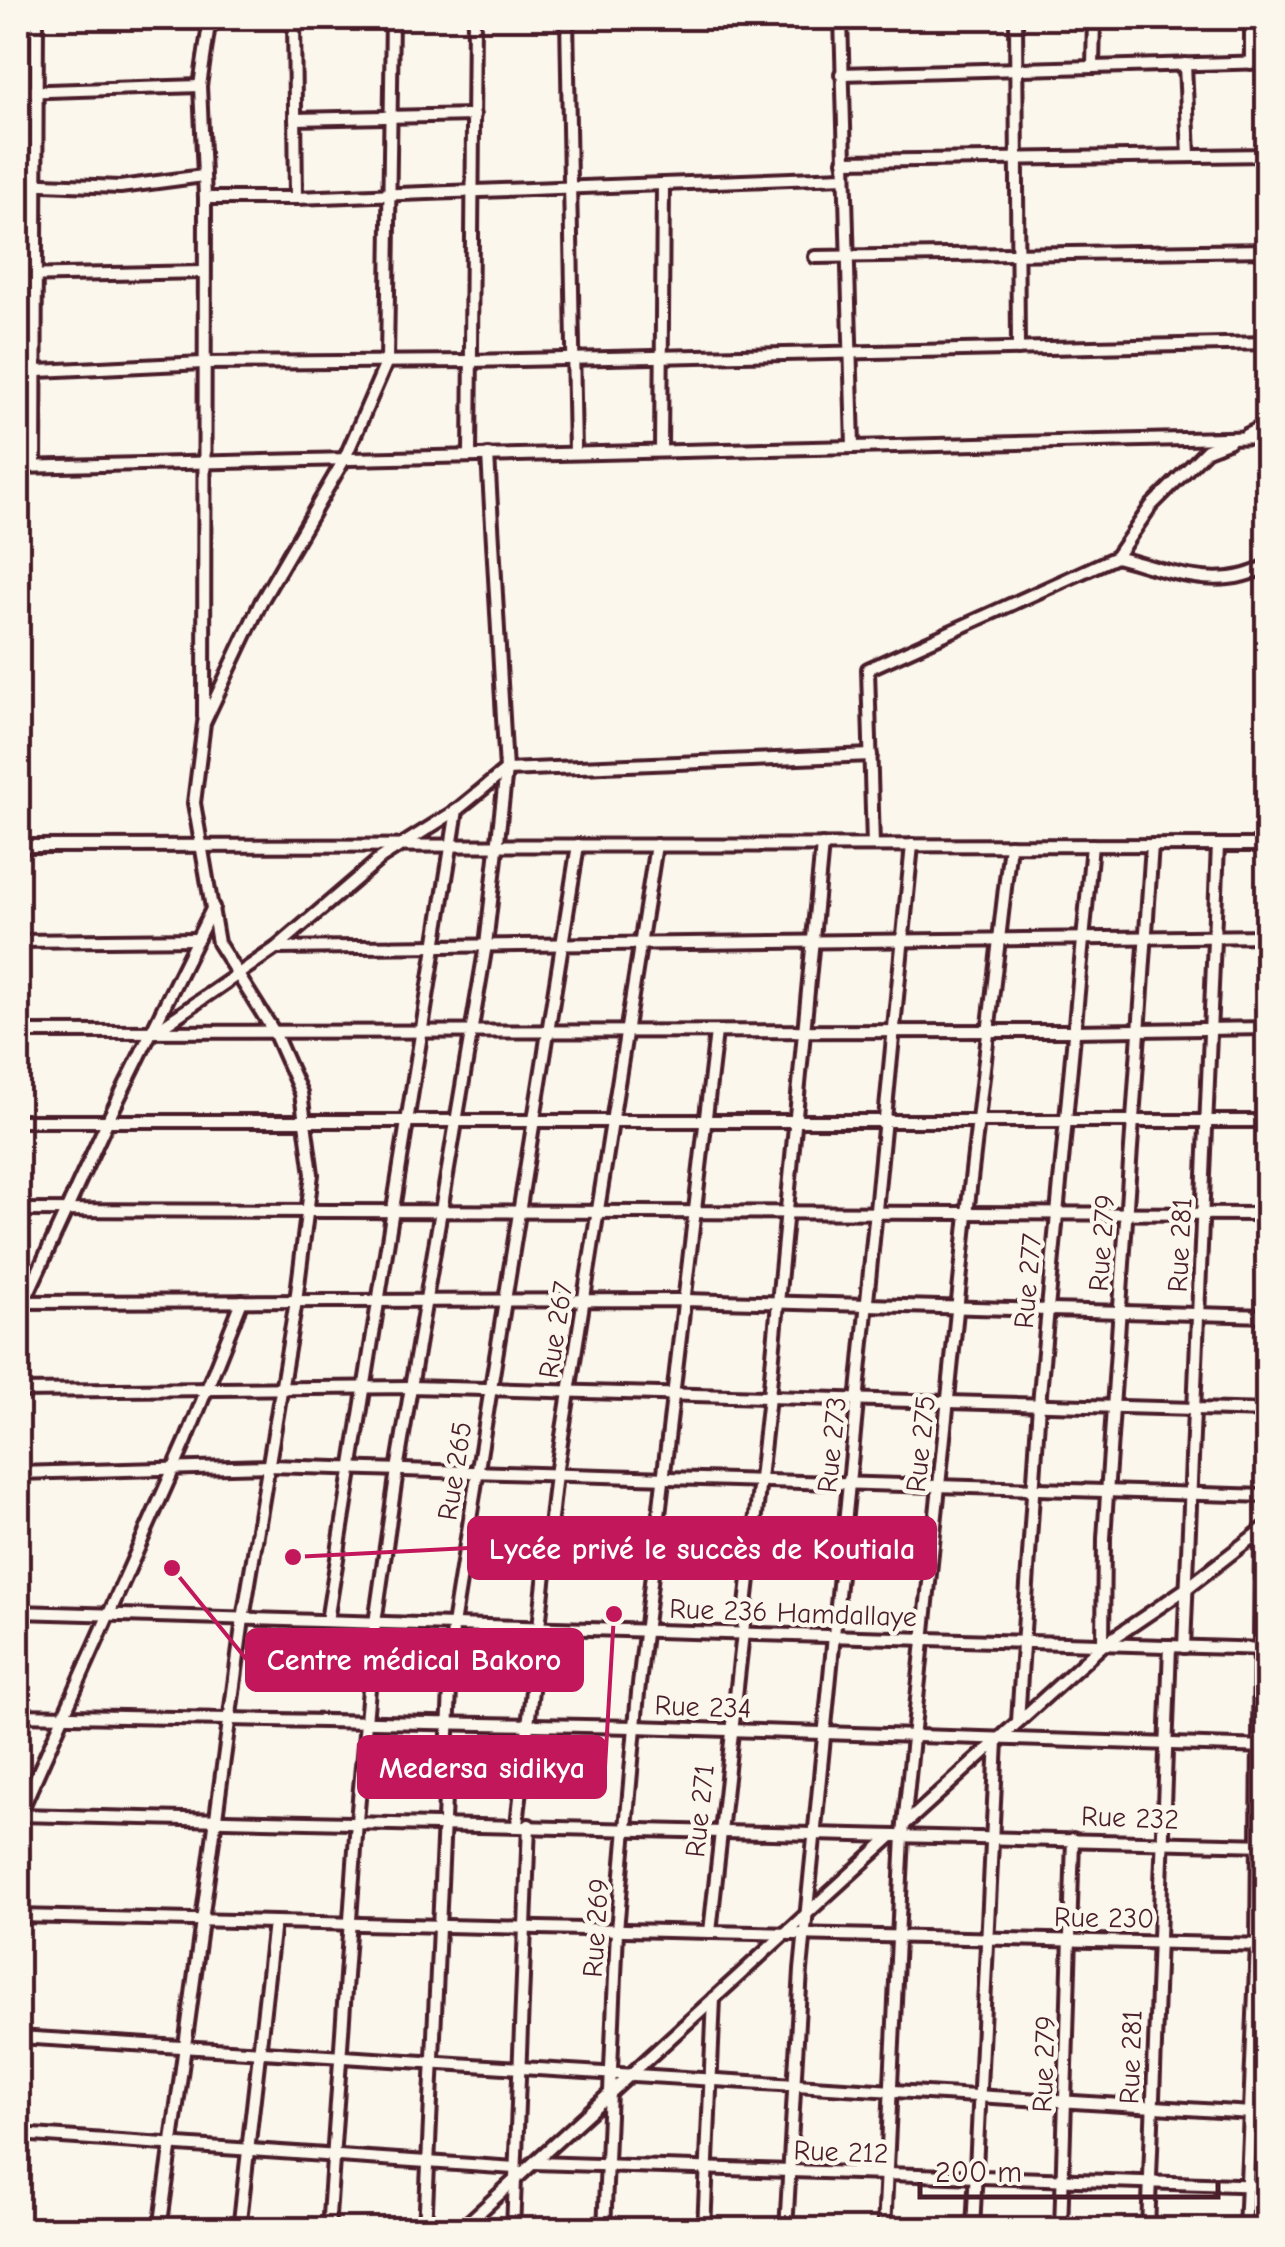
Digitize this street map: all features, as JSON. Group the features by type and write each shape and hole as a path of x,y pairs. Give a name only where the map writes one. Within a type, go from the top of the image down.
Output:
{"street":[{"path":"36,466 37,18"},
{"path":"160,2230 243,1619 296,1301 312,1174 300,1093 274,1032 218,943 194,803 204,723 205,198 200,86 208,30 216,18"},
{"path":"294,18 296,198"},
{"path":"204,723 262,602 345,458 387,361 392,18"},
{"path":"470,455 474,18"},
{"path":"567,18 575,453"},
{"path":"841,18 853,446"},
{"path":"1016,18 1018,349"},
{"path":"1093,67 1094,18"},
{"path":"1251,18 1251,62"},
{"path":"841,74 1268,62"},
{"path":"1185,64 1189,156"},
{"path":"18,92 200,86"},
{"path":"296,120 474,115"},
{"path":"844,162 1268,155"},
{"path":"18,183 120,188 203,176"},
{"path":"205,198 844,178"},
{"path":"661,451 664,184"},
{"path":"815,257 1268,250"},
{"path":"18,276 203,272"},
{"path":"18,372 203,363 472,361 1268,343"},
{"path":"873,845 868,668 1116,557 1152,506 1207,450 1268,424"},
{"path":"18,467 1268,436"},
{"path":"328,2230 374,1623 486,946 506,770 488,455"},
{"path":"1116,557 1197,578 1233,580 1268,564"},
{"path":"153,1032 276,948 381,858 458,810 506,770 871,755"},
{"path":"327,1622 458,810"},
{"name":"Rue 265","path":"425,2230 453,1625 578,845"},
{"name":"Rue 267","path":"512,2230 524,1928 522,1825 527,1724 556,1474 656,845"},
{"name":"Rue 271","path":"710,1932 769,1397 822,845"},
{"name":"Rue 273","path":"786,2230 807,1912 912,845"},
{"name":"Rue 275","path":"884,2230 900,1831 914,1737 966,1214 1010,845"},
{"name":"Rue 277","path":"1018,1722 1039,1404 1092,845"},
{"name":"Rue 279","path":"1103,1645 1108,1491 1152,845"},
{"name":"Rue 281","path":"1184,1646 1218,845"},
{"path":"18,846 1268,845"},
{"path":"18,1315 214,906"},
{"path":"276,948 1268,936"},
{"path":"18,941 198,939"},
{"path":"18,1032 1074,1032 1268,1028"},
{"name":"Rue 269","path":"604,2230 617,1930 635,1726 716,1032"},
{"path":"18,1121 1268,1121"},
{"path":"18,1210 1268,1214"},
{"path":"21,1302 684,1300 1268,1316"},
{"path":"18,1816 110,1615 242,1301"},
{"path":"18,1391 412,1387 1268,1410"},
{"path":"18,1473 269,1466 1268,1496"},
{"path":"460,2230 515,2174 534,2163 1103,1645 1264,1529"},
{"path":"1245,2230 1262,1945 1264,1529"},
{"name":"Rue 236 Hamdallaye","path":"18,1612 1264,1649"},
{"name":"Rue 281","path":"1148,2230 1170,1646"},
{"name":"Rue 234","path":"18,1715 635,1726 1263,1747"},
{"path":"973,2230 997,1740"},
{"name":"Rue 232","path":"18,1816 900,1831 1263,1845"},
{"name":"Rue 279","path":"1061,2230 1073,1840"},
{"name":"Rue 230","path":"18,1916 1262,1945"},
{"path":"239,2230 274,1922"},
{"path":"704,2230 714,1998"},
{"path":"18,2037 1268,2114"},
{"path":"18,2134 515,2174"},
{"name":"Rue 212","path":"534,2163 976,2180 1268,2186"}],"place":[{"name":"Lycée privé le succès de Koutiala","path":"293,1557"},
{"name":"Centre médical Bakoro","path":"172,1568"},
{"name":"Medersa sidikya","path":"614,1614"}]}
